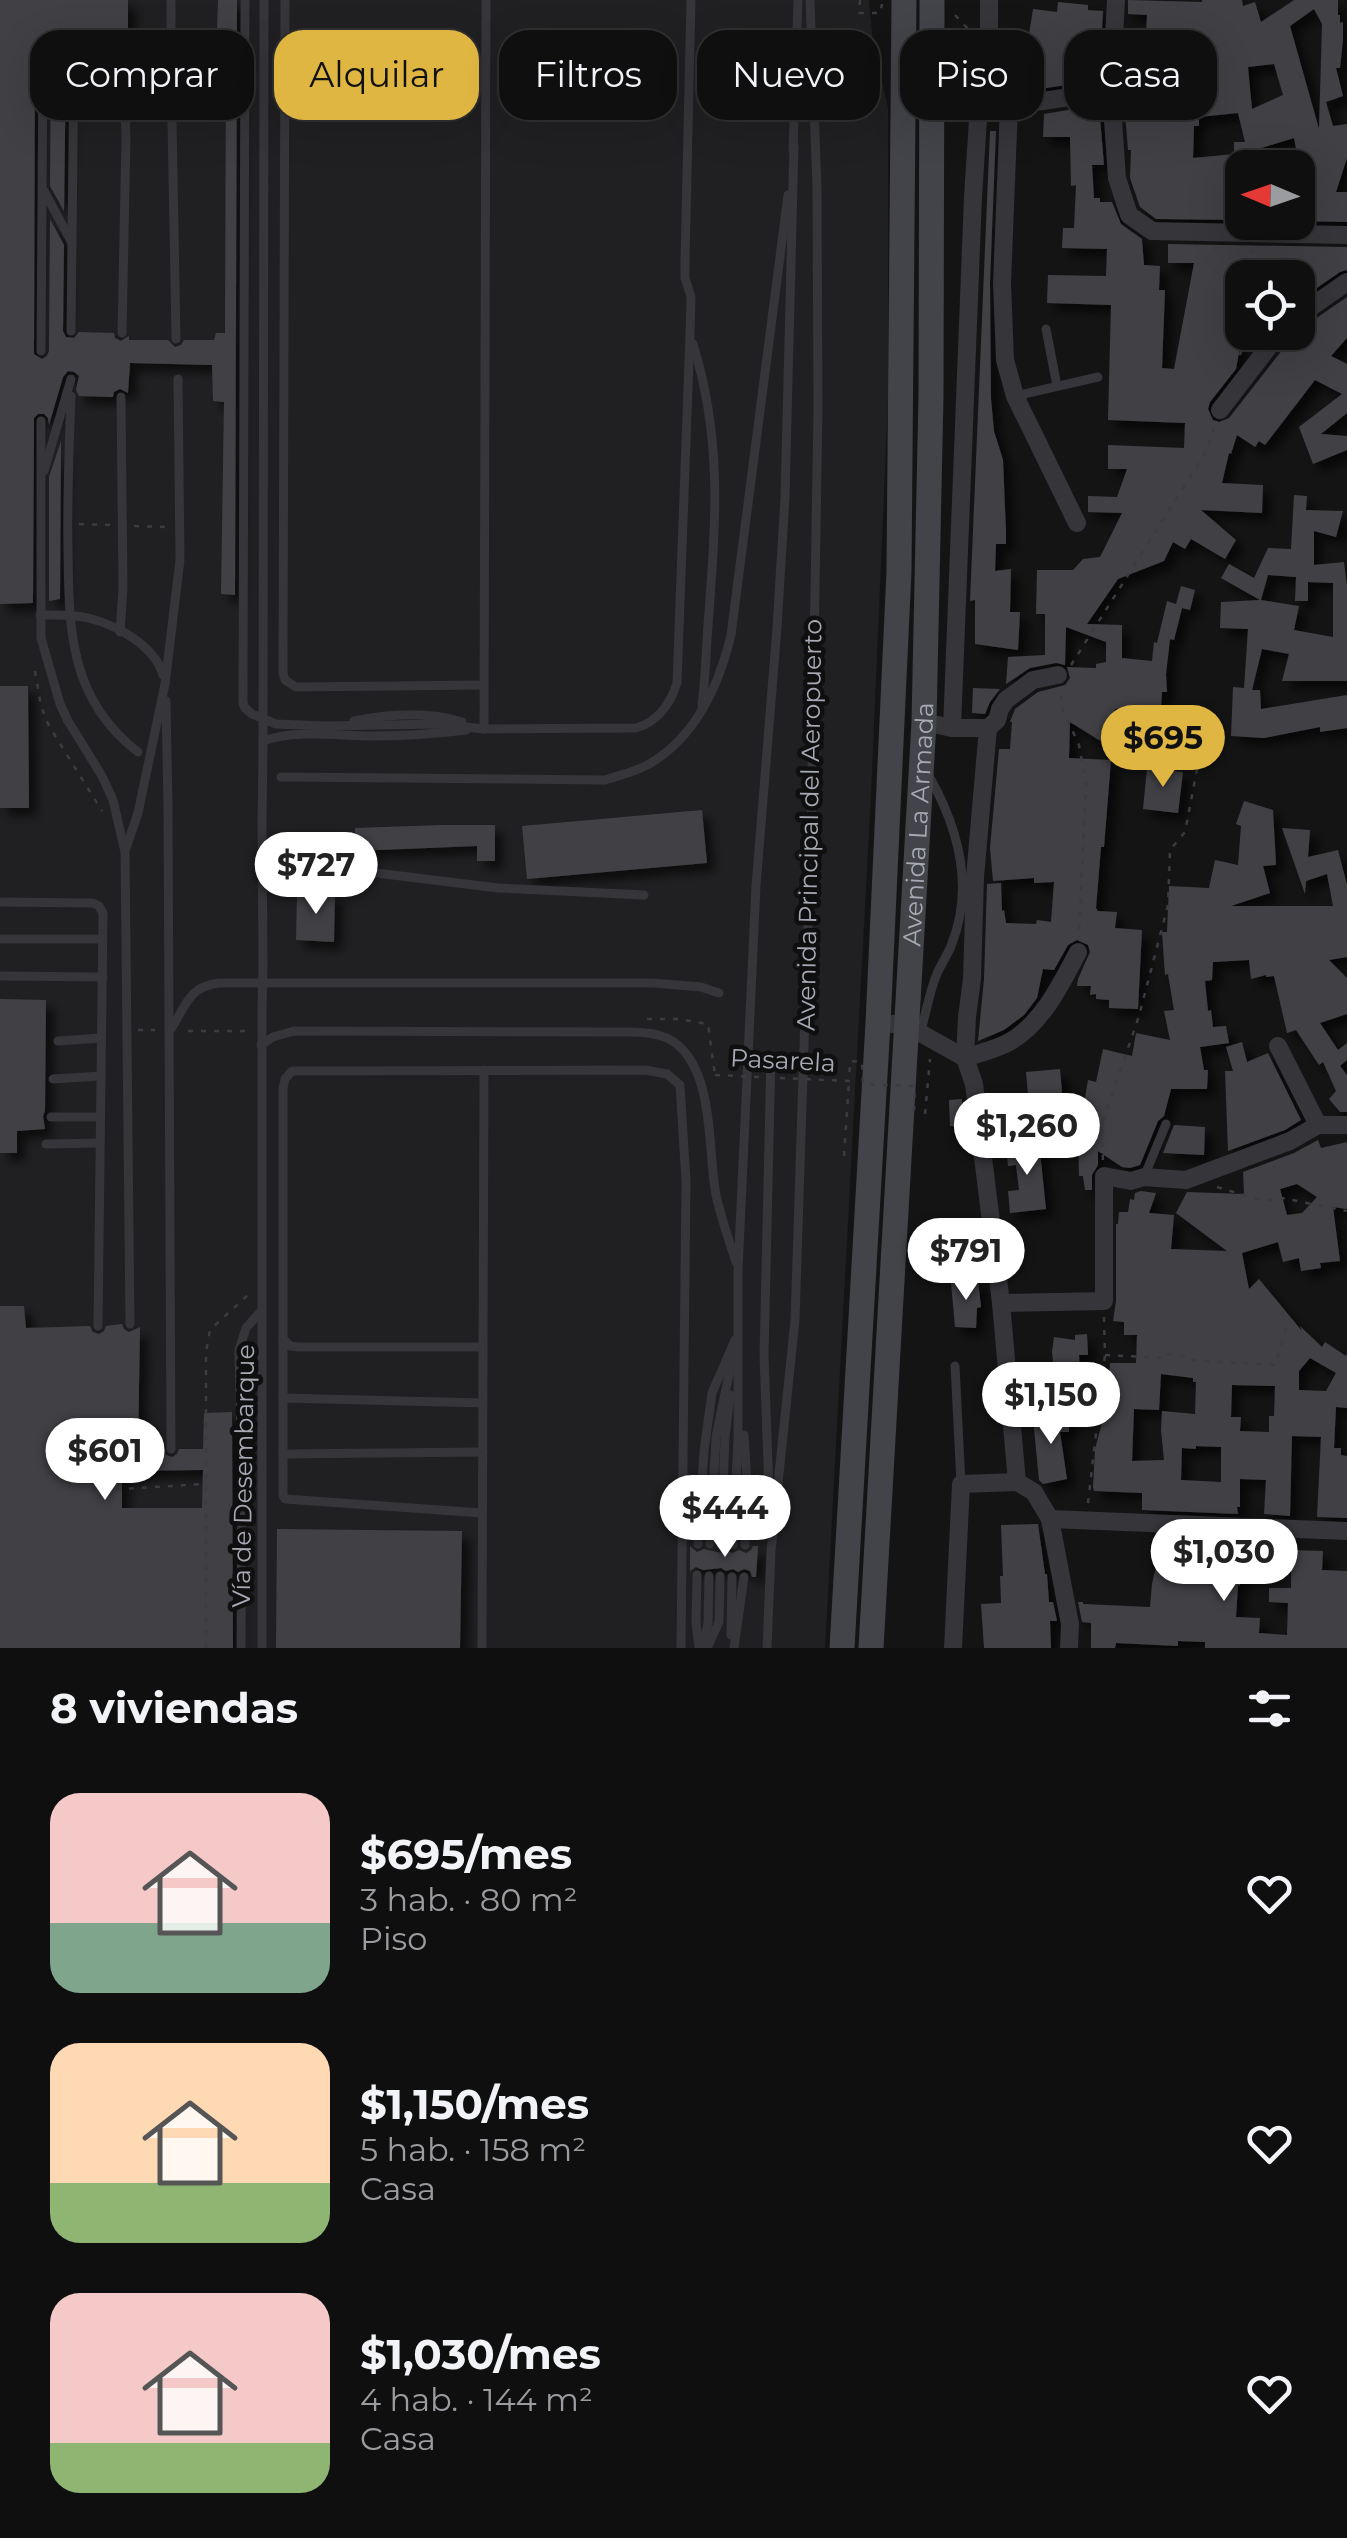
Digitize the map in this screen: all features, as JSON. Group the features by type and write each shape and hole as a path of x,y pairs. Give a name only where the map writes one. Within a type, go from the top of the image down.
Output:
{"main road":[{"name":"Avenida La Armada","path":"842,1648 899,572 904,0"},
{"name":"Avenida La Armada","path":"870,1648 919,1033 941,4"}],"street":[{"path":"989,0 989,30"},
{"path":"1114,30 1116,0"},
{"path":"952,728 978,120"},
{"path":"1008,120 1002,283 1006,360 1015,396 1078,523"},
{"path":"1112,120 1117,178 1129,215 1152,231 1225,232"},
{"path":"1315,234 1347,235"},
{"path":"1315,304 1347,282"},
{"path":"1220,410 1266,350"},
{"path":"924,722 952,728 988,728 997,720 1006,700 1032,680 1058,675"},
{"path":"988,728 965,1058 978,1107 1002,1302 1017,1482"},
{"path":"878,1022 919,1033 965,1058 1010,1042 1038,1017 1078,952"},
{"path":"1278,1046 1318,1125"},
{"path":"1002,1302 1104,1301 1104,1176 1132,1181 1144,1177 1186,1180 1290,1141 1318,1125 1347,1124"},
{"path":"953,1648 961,1484 1017,1482 1034,1492 1050,1519 1070,1624 1069,1648"},
{"path":"1050,1519 1347,1530"}],"lane":[{"path":"171,0 171,30"},
{"path":"245,0 243,703 245,708 276,724 440,724 484,728"},
{"path":"262,1648 264,0"},
{"path":"286,0 282,667 285,680 296,686 484,684"},
{"path":"484,728 486,0"},
{"path":"263,744 280,736 390,736 484,728 636,728 655,719 673,696 678,664 691,297 684,260 691,0"},
{"path":"734,1545 738,1270 756,886 785,496 798,0"},
{"name":"Avenida Principal del Aeropuerto","path":"767,1648 771,1551 795,1320 812,813 818,372 810,0"},
{"path":"41,350 43,120"},
{"path":"71,331 73,120"},
{"path":"122,334 125,120"},
{"path":"172,120 176,338"},
{"path":"281,778 605,780 646,766 668,752 700,713 723,668 730,635 794,146"},
{"path":"43,188 72,245"},
{"path":"1046,329 1057,386"},
{"path":"690,334 713,431 716,506 700,713"},
{"path":"1015,396 1098,377"},
{"path":"40,483 71,379"},
{"path":"125,852 138,813 165,684 180,560 178,379"},
{"path":"71,396 68,614 76,660 108,723 138,752"},
{"path":"120,397 120,632"},
{"path":"41,421 42,638 60,704 108,786 125,852 130,1324"},
{"path":"40,615 90,618 120,632 147,649 161,668 165,684 171,1449"},
{"path":"919,1033 936,976 952,946 964,898 960,848 943,799 922,762"},
{"path":"262,859 498,888 644,895"},
{"path":"0,902 93,904 100,906 103,913 98,1326"},
{"path":"0,939 103,939"},
{"path":"0,976 102,977"},
{"path":"170,1030 191,996 208,984 219,982 654,983 701,986 719,992"},
{"path":"260,1045 294,1031 629,1032 667,1038 697,1069 716,1196 738,1270"},
{"path":"58,1041 102,1038"},
{"path":"770,1054 764,1356 771,1551"},
{"path":"482,1513 286,1499 283,1495 283,1088 288,1074 298,1070 646,1070 668,1074 680,1085 686,1181 680,1648"},
{"path":"482,1648 484,1070"},
{"path":"52,1079 101,1076"},
{"path":"51,1117 100,1117"},
{"path":"1144,1177 1166,1124"},
{"path":"46,1144 100,1143"},
{"name":"Vía de Desembarque","path":"242,1648 239,1350 246,1328 262,1310"},
{"path":"698,1544 712,1393 736,1338"},
{"path":"716,1544 736,1338"},
{"path":"736,1338 747,1481 746,1546"},
{"path":"283,1339 298,1347 482,1346"},
{"path":"955,1366 961,1484"},
{"path":"283,1398 482,1402"},
{"path":"283,1454 482,1452"},
{"path":"703,1648 709,1576"},
{"path":"732,1576 733,1648"},
{"path":"733,1648 744,1577"}],"path":[{"path":"860,0 859,13 880,14 882,0"},
{"path":"941,4 968,30"},
{"path":"1237,364 1241,350"},
{"path":"1078,952 1086,785 1080,745 1062,708 1058,675 1066,672 1206,452 1220,410"},
{"path":"1104,1176 1101,1127 1144,998 1168,905 1170,850 1185,832 1200,759"},
{"path":"249,1032 252,1022 261,1014"},
{"name":"Pasarela","path":"634,1019 680,1019 708,1024 715,1075 849,1081 850,1060 862,1062 863,1084 915,1086 914,1112 927,1114 919,1033"},
{"path":"844,1156 849,1081"},
{"path":"1186,1180 1264,1201 1282,1198 1347,1211"},
{"path":"206,1648 206,1352 210,1330 249,1296"},
{"path":"1086,1520 1105,1355 1104,1301"},
{"path":"1105,1355 1166,1358 1168,1354 1190,1360 1275,1365 1289,1319"},
{"path":"90,1491 206,1484"}],"shaded area":[{"path":"0,0 869,0 872,30 697,30 697,120 880,120 880,73 888,108 888,400 825,1648 0,1648"}],"building":[{"path":"0,0 128,0 128,30 30,30 30,120 35,120 34,354 42,359 49,351 50,219 64,245 66,337 74,338 79,332 114,333 121,341 129,336 129,340 168,340 175,347 184,340 214,340 216,333 225,333 226,120 237,120 235,595 221,594 224,402 213,401 212,365 130,363 128,393 120,389 113,397 79,396 79,376 68,371 49,425 44,414 34,418 33,603 0,604"},
{"path":"218,0 237,0 237,30 217,30"},
{"path":"1128,0 1242,0 1243,6 1255,2 1261,22 1294,0 1338,0 1343,40 1340,68 1336,68 1343,96 1326,102 1333,126 1347,124 1347,158 1336,192 1347,192 1347,222 1315,221 1315,150 1296,150 1294,138 1259,150 1234,150 1234,142 1245,142 1238,113 1217,115 1217,30 1146,30 1147,15 1128,14","holes":["1314,9 1322,24 1319,129 1290,26","1274,64 1283,95 1252,109 1248,67"]},
{"path":"1058,2 1103,11 1102,30 1064,30 1064,85 1044,88 1044,30 1030,30 1033,9 1057,12"},
{"path":"1064,111 1064,120 1100,120 1104,165 1092,165 1094,198 1112,202 1121,224 1142,239 1144,265 1160,266 1159,290 1165,290 1162,368 1174,369 1194,263 1168,263 1168,244 1347,247 1347,270 1315,289 1315,260 1225,260 1225,350 1240,350 1236,369 1208,409 1213,420 1229,418 1282,350 1315,350 1315,319 1347,297 1347,338 1331,356 1347,364 1347,413 1321,434 1347,436 1347,450 1313,464 1299,427 1342,394 1315,380 1265,445 1259,441 1255,447 1237,435 1222,483 1263,485 1262,513 1201,510 1236,540 1225,559 1191,539 1185,549 1173,542 1164,561 1118,579 1087,624 1122,625 1122,658 1152,661 1167,601 1176,604 1181,586 1195,590 1190,610 1182,608 1174,640 1170,639 1167,692 1162,692 1160,719 1144,719 1145,708 1115,709 1115,720 1110,720 1110,747 1070,722 1069,758 1111,760 1096,908 1117,912 1115,928 1142,930 1138,1009 1109,1008 1109,1000 1090,995 1091,986 1077,986 1090,952 1088,945 1077,940 1068,945 1054,970 1043,969 1037,998 1024,1015 1004,1030 978,1041 987,884 1001,883 1006,923 1036,924 1037,920 1051,922 1054,882 1034,883 1034,878 993,881 990,848 999,749 1010,749 1010,722 1015,709 1038,692 1065,685 1070,678 1067,667 1096,668 1096,664 1106,662 1106,642 1066,627 1065,665 1030,668 1006,684 1008,657 1045,655 1045,614 1036,614 1037,570 1073,570 1083,559 1100,557 1122,513 1088,512 1088,496 1117,497 1127,469 1108,469 1108,445 1184,448 1185,423 1108,420 1111,305 1047,303 1048,275 1106,276 1107,249 1062,248 1063,228 1074,228 1076,185 1071,186 1070,137 1043,137 1044,114"},
{"path":"51,120 65,120 64,211 50,186"},
{"path":"1126,120 1199,120 1199,126 1194,126 1193,158 1225,155 1225,220 1156,219 1140,207 1130,178"},
{"path":"990,131 996,131 990,282 991,399 994,431 1003,460 1006,532 1006,544 996,544 995,571 1011,569 1010,612 1020,612 1018,650 975,644 975,600 970,601"},
{"path":"61,441 60,599 49,601 49,477"},
{"path":"1294,495 1307,496 1306,510 1343,511 1336,537 1314,531 1314,565 1344,562 1347,681 1282,681 1289,654 1262,649 1252,690 1260,690 1261,709 1347,695 1347,728 1320,732 1320,727 1264,738 1231,736 1233,687 1244,688 1248,629 1220,628 1221,602 1260,600 1221,578 1229,564 1254,578 1268,548 1291,549","holes":["1268,575 1296,577 1295,601 1308,601 1308,582 1333,583 1333,637 1294,630 1299,606 1261,600"]},
{"path":"0,686 28,686 29,808 0,808"},
{"path":"973,688 1000,689 985,714 972,713"},
{"path":"1203,708 1208,732 1195,734 1190,711"},
{"path":"1147,768 1183,772 1178,813 1143,809"},
{"path":"1244,801 1273,810 1276,865 1263,866 1270,893 1231,906 1333,906 1327,874 1306,881 1305,894 1282,828 1310,830 1308,857 1338,850 1347,885 1347,957 1329,960 1347,978 1347,1014 1320,1023 1338,1050 1347,1043 1347,1060 1340,1066 1347,1075 1347,1112 1340,1112 1329,1099 1336,1091 1323,1062 1319,1065 1296,1030 1287,1033 1274,976 1251,979 1249,960 1213,962 1212,980 1205,981 1208,1011 1211,1010 1213,1027 1226,1026 1229,1043 1200,1047 1204,1070 1208,1070 1207,1089 1171,1089 1164,1116 1158,1121 1140,1165 1122,1167 1098,1151 1092,1190 1085,1190 1083,1176 1079,1176 1078,1137 1088,1080 1096,1082 1103,1049 1132,1056 1136,1033 1170,1040 1164,1011 1174,1010 1168,974 1165,975 1162,932 1167,932 1169,886 1209,888 1215,860 1238,865 1241,826 1236,824"},
{"path":"702,810 707,863 527,879 522,826"},
{"path":"495,825 495,861 477,861 477,846 355,851 355,828"},
{"path":"297,893 335,894 334,942 296,940"},
{"path":"0,999 46,1000 45,1129 17,1131 17,1153 0,1153"},
{"path":"1242,1042 1247,1062 1268,1053 1301,1120 1228,1151 1225,1071 1233,1071 1226,1047"},
{"path":"1060,1069 1066,1138 1032,1141 1026,1072"},
{"path":"962,1099 962,1126 950,1126 949,1100"},
{"path":"1174,1125 1205,1127 1204,1155 1163,1153"},
{"path":"1318,1140 1321,1148 1347,1142 1347,1209 1333,1207 1340,1261 1320,1263 1321,1268 1301,1271 1299,1258 1283,1262 1278,1242 1242,1253 1249,1289 1259,1279 1302,1331 1300,1326 1322,1347 1325,1342 1347,1354 1347,1408 1336,1407 1334,1448 1341,1448 1341,1455 1347,1456 1347,1518 1317,1517 1321,1437 1292,1436 1290,1516 1264,1514 1266,1480 1240,1479 1238,1514 1142,1510 1142,1493 1094,1491 1095,1449 1106,1415 1110,1363 1136,1363 1137,1335 1124,1335 1124,1322 1113,1321 1119,1212 1128,1212 1135,1193 1156,1193 1149,1213 1174,1215 1171,1249 1227,1251 1176,1213 1187,1192 1244,1194 1243,1172","holes":["1297,1184 1317,1197 1302,1213 1287,1215 1280,1189","1310,1358 1336,1373 1326,1391 1299,1390 1299,1371","1161,1374 1193,1378 1196,1382 1195,1414 1162,1411 1164,1460 1132,1461 1134,1409 1159,1410","1232,1385 1275,1386 1269,1432 1240,1431 1241,1417 1231,1417","1221,1447 1221,1482 1181,1480 1182,1448"]},
{"path":"1039,1142 1046,1209 1010,1213 1008,1191 1019,1190 1016,1165 1008,1166 1006,1145"},
{"path":"978,1280 981,1307 977,1308 976,1328 955,1327 951,1283"},
{"path":"0,1306 24,1306 26,1328 90,1326 99,1334 106,1326 122,1324 129,1332 140,1327 138,1449 163,1449 172,1457 179,1449 203,1449 204,1413 232,1412 233,1648 0,1648","holes":["203,1470 202,1508 122,1508 122,1471"]},
{"path":"1087,1334 1088,1355 1079,1355 1082,1405 1059,1409 1052,1352 1054,1337 1075,1340 1075,1335"},
{"path":"1069,1414 1069,1432 1060,1432 1067,1479 1043,1484 1039,1480 1033,1418"},
{"path":"1038,1524 1049,1602 1053,1602 1057,1621 1050,1621 1051,1648 984,1648 981,1604 1001,1603 1001,1525"},
{"path":"277,1529 462,1531 460,1648 276,1648"},
{"path":"1155,1542 1240,1548 1236,1617 1260,1618 1259,1633 1287,1635 1288,1603 1269,1602 1269,1588 1291,1588 1291,1550 1323,1551 1322,1570 1347,1571 1347,1648 1205,1648 1205,1642 1178,1641 1178,1646 1116,1643 1115,1648 1091,1648 1091,1623 1082,1622 1078,1602 1150,1607 1157,1562"},
{"path":"690,1546 697,1552 704,1549 746,1553 758,1546 756,1577 744,1569 738,1572 696,1567 690,1571"}]}
